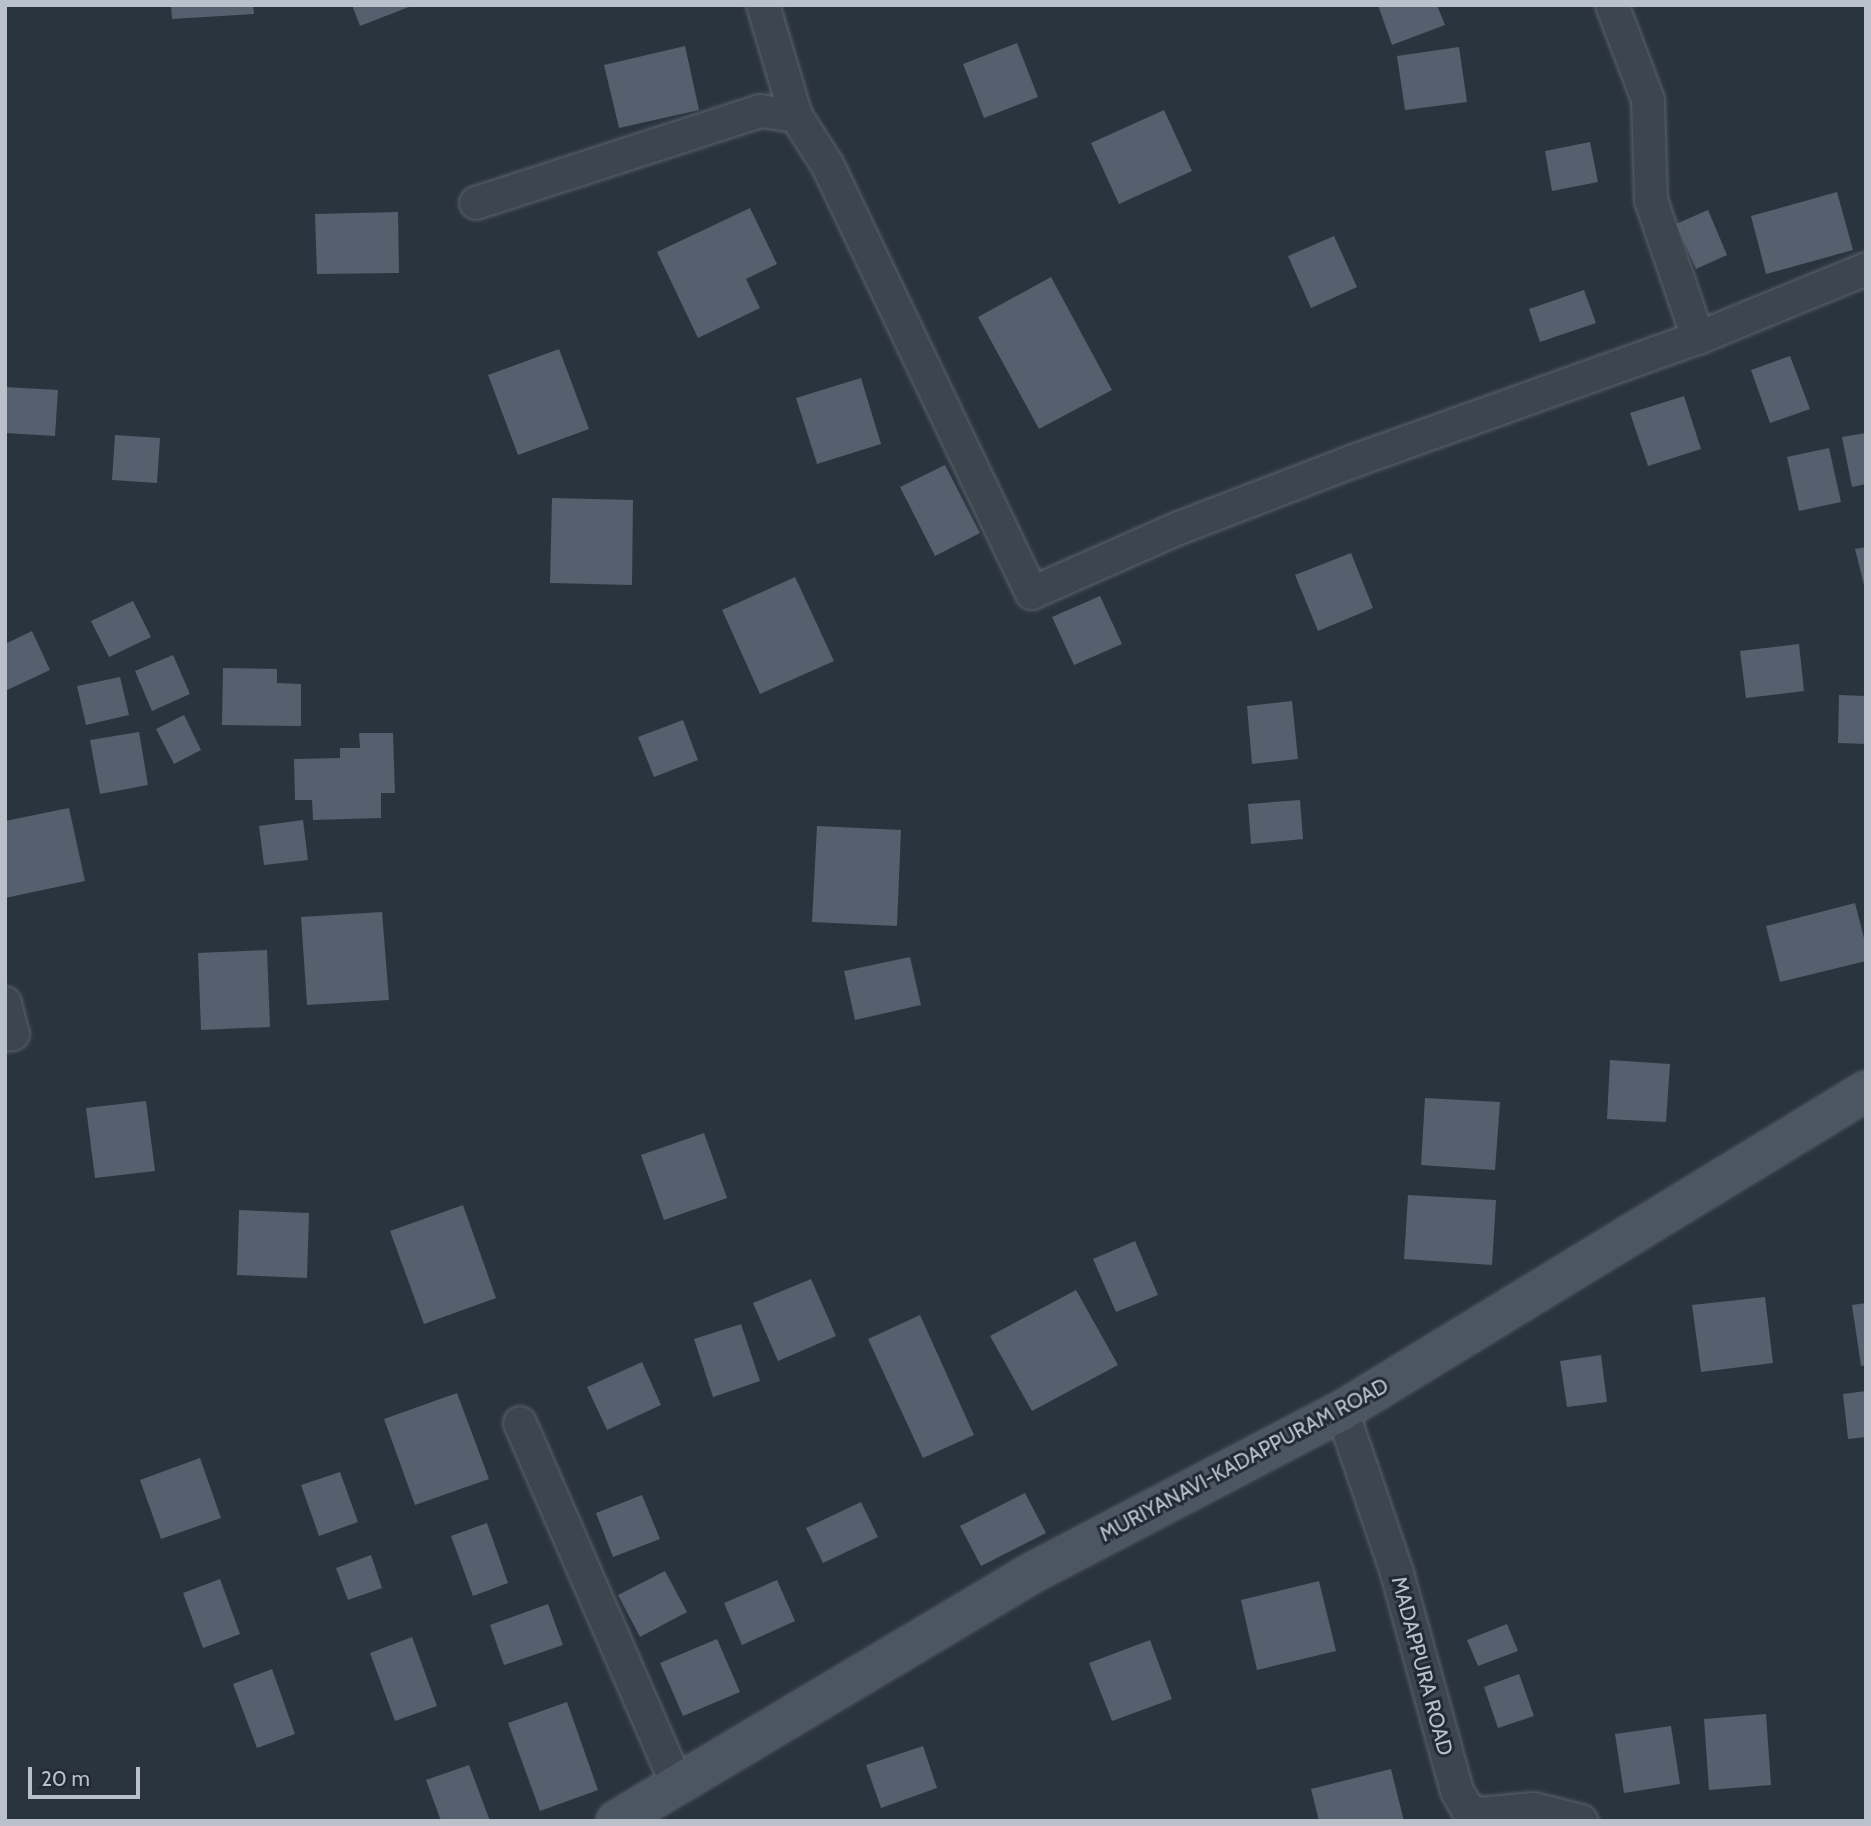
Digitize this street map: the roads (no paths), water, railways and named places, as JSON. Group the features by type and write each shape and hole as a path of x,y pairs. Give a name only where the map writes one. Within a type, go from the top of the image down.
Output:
{"street":[{"path":"763,5 796,116 828,166 1032,593 1179,528 1698,338 1866,269"},
{"path":"1612,5 1648,100 1651,200 1698,338"},
{"path":"476,203 760,111 796,116"},
{"path":"5,1003 13,1034 5,1035"},
{"name":"MURIYANAVI-KADAPPURAM ROAD","path":"616,1821 1028,1575 1342,1411 1866,1091"},
{"name":"MADAPPURA ROAD","path":"1342,1411 1397,1573 1457,1791 1467,1808 1478,1814 1534,1810 1581,1821"},
{"path":"520,1423 678,1786"}]}
